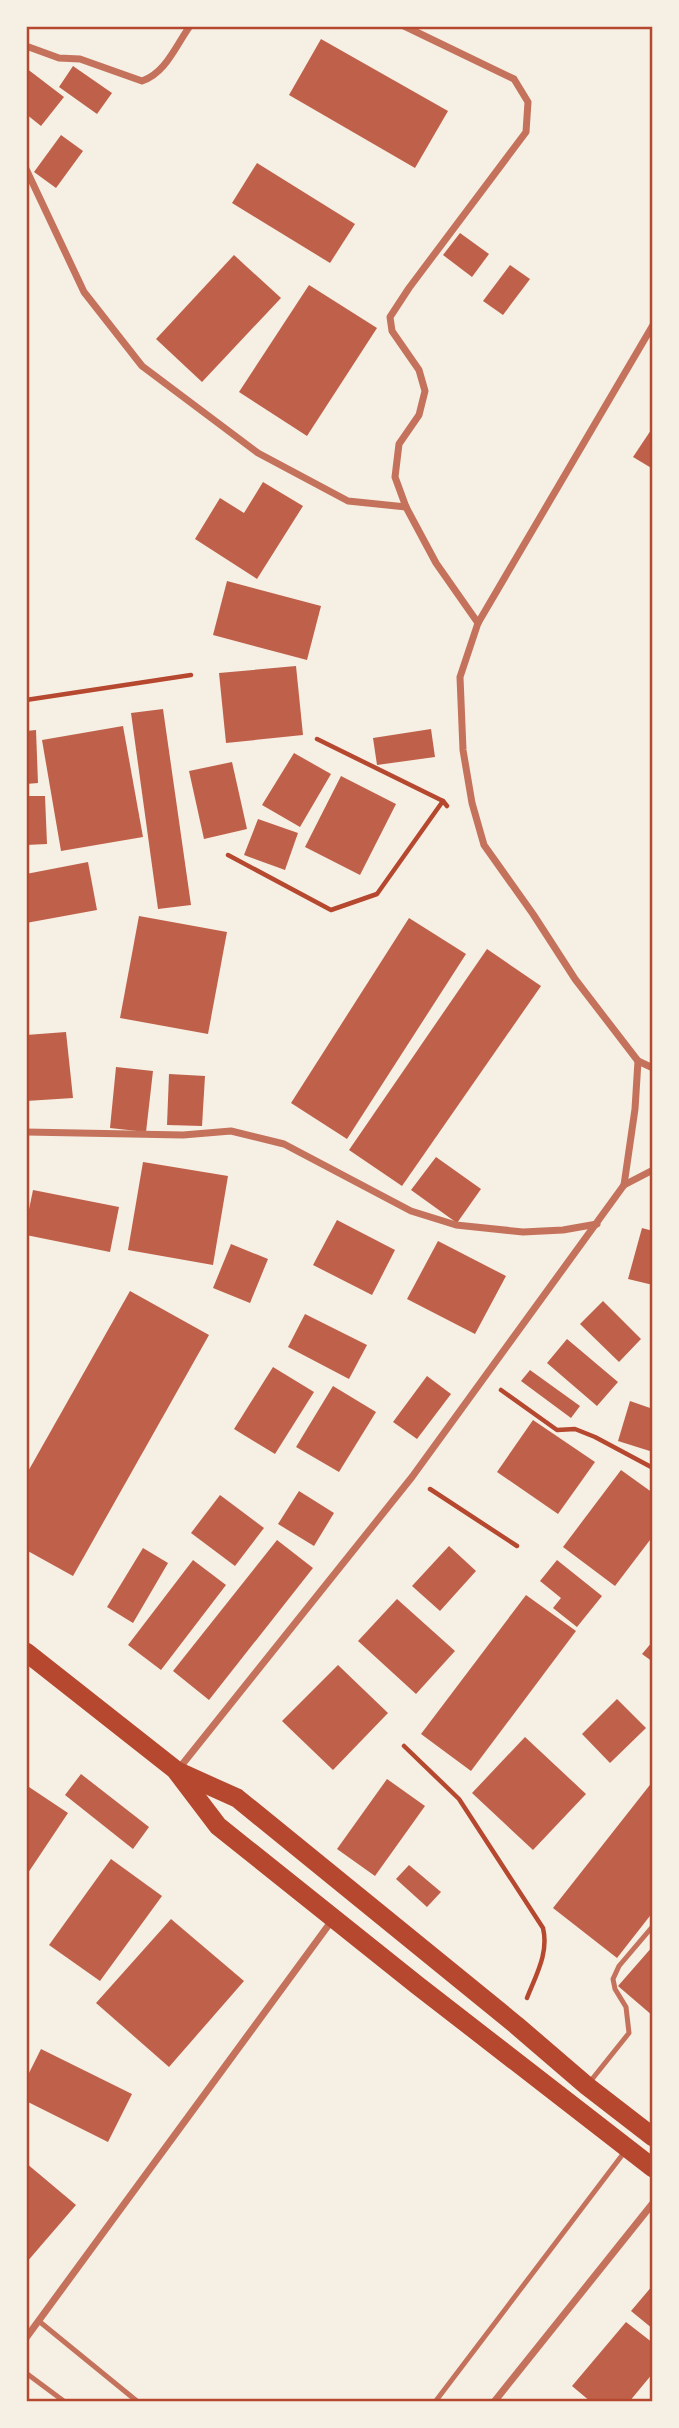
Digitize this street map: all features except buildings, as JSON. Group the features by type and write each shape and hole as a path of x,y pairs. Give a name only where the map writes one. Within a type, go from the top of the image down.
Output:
{"highway":[{"path":"26,1652 177,1771 237,1798 587,2086 653,2137"},
{"path":"177,1771 218,1826 653,2168"}],"street":[{"path":"26,46 59,58 80,59 142,81 162,68 190,26"},
{"path":"404,26 514,79 528,102 526,132 390,317 392,331 419,370 425,391 419,415 399,444 395,477 406,507 436,563 478,623"},
{"path":"26,169 84,292 142,366 258,453 348,501 406,507"},
{"path":"653,326 478,623 460,677 463,750 472,803 484,845 575,979 638,1061 653,1068"},
{"path":"177,1771 412,1476 624,1185 635,1109 638,1061"},
{"path":"26,1132 183,1135 231,1131 284,1144 411,1211 456,1225 523,1232 563,1230 597,1224"},
{"path":"624,1185 653,1170"},
{"path":"26,2338 334,1919"},
{"path":"494,2402 653,2203"}],"lane":[{"path":"587,2086 629,2033 626,2007 615,1989 613,1979 619,1966 653,1926"},
{"path":"435,2402 627,2148"},
{"path":"40,2322 138,2402"},
{"path":"26,2373 65,2402"}],"path":[{"path":"26,700 191,675"},
{"path":"317,738 443,801 484,845"},
{"path":"228,855 331,910 377,894 443,801"},
{"path":"484,1377 557,1430 575,1429 653,1468"},
{"path":"412,1476 517,1546"},
{"path":"404,1746 459,1799 543,1928 546,1941 544,1954 516,2025"}]}
